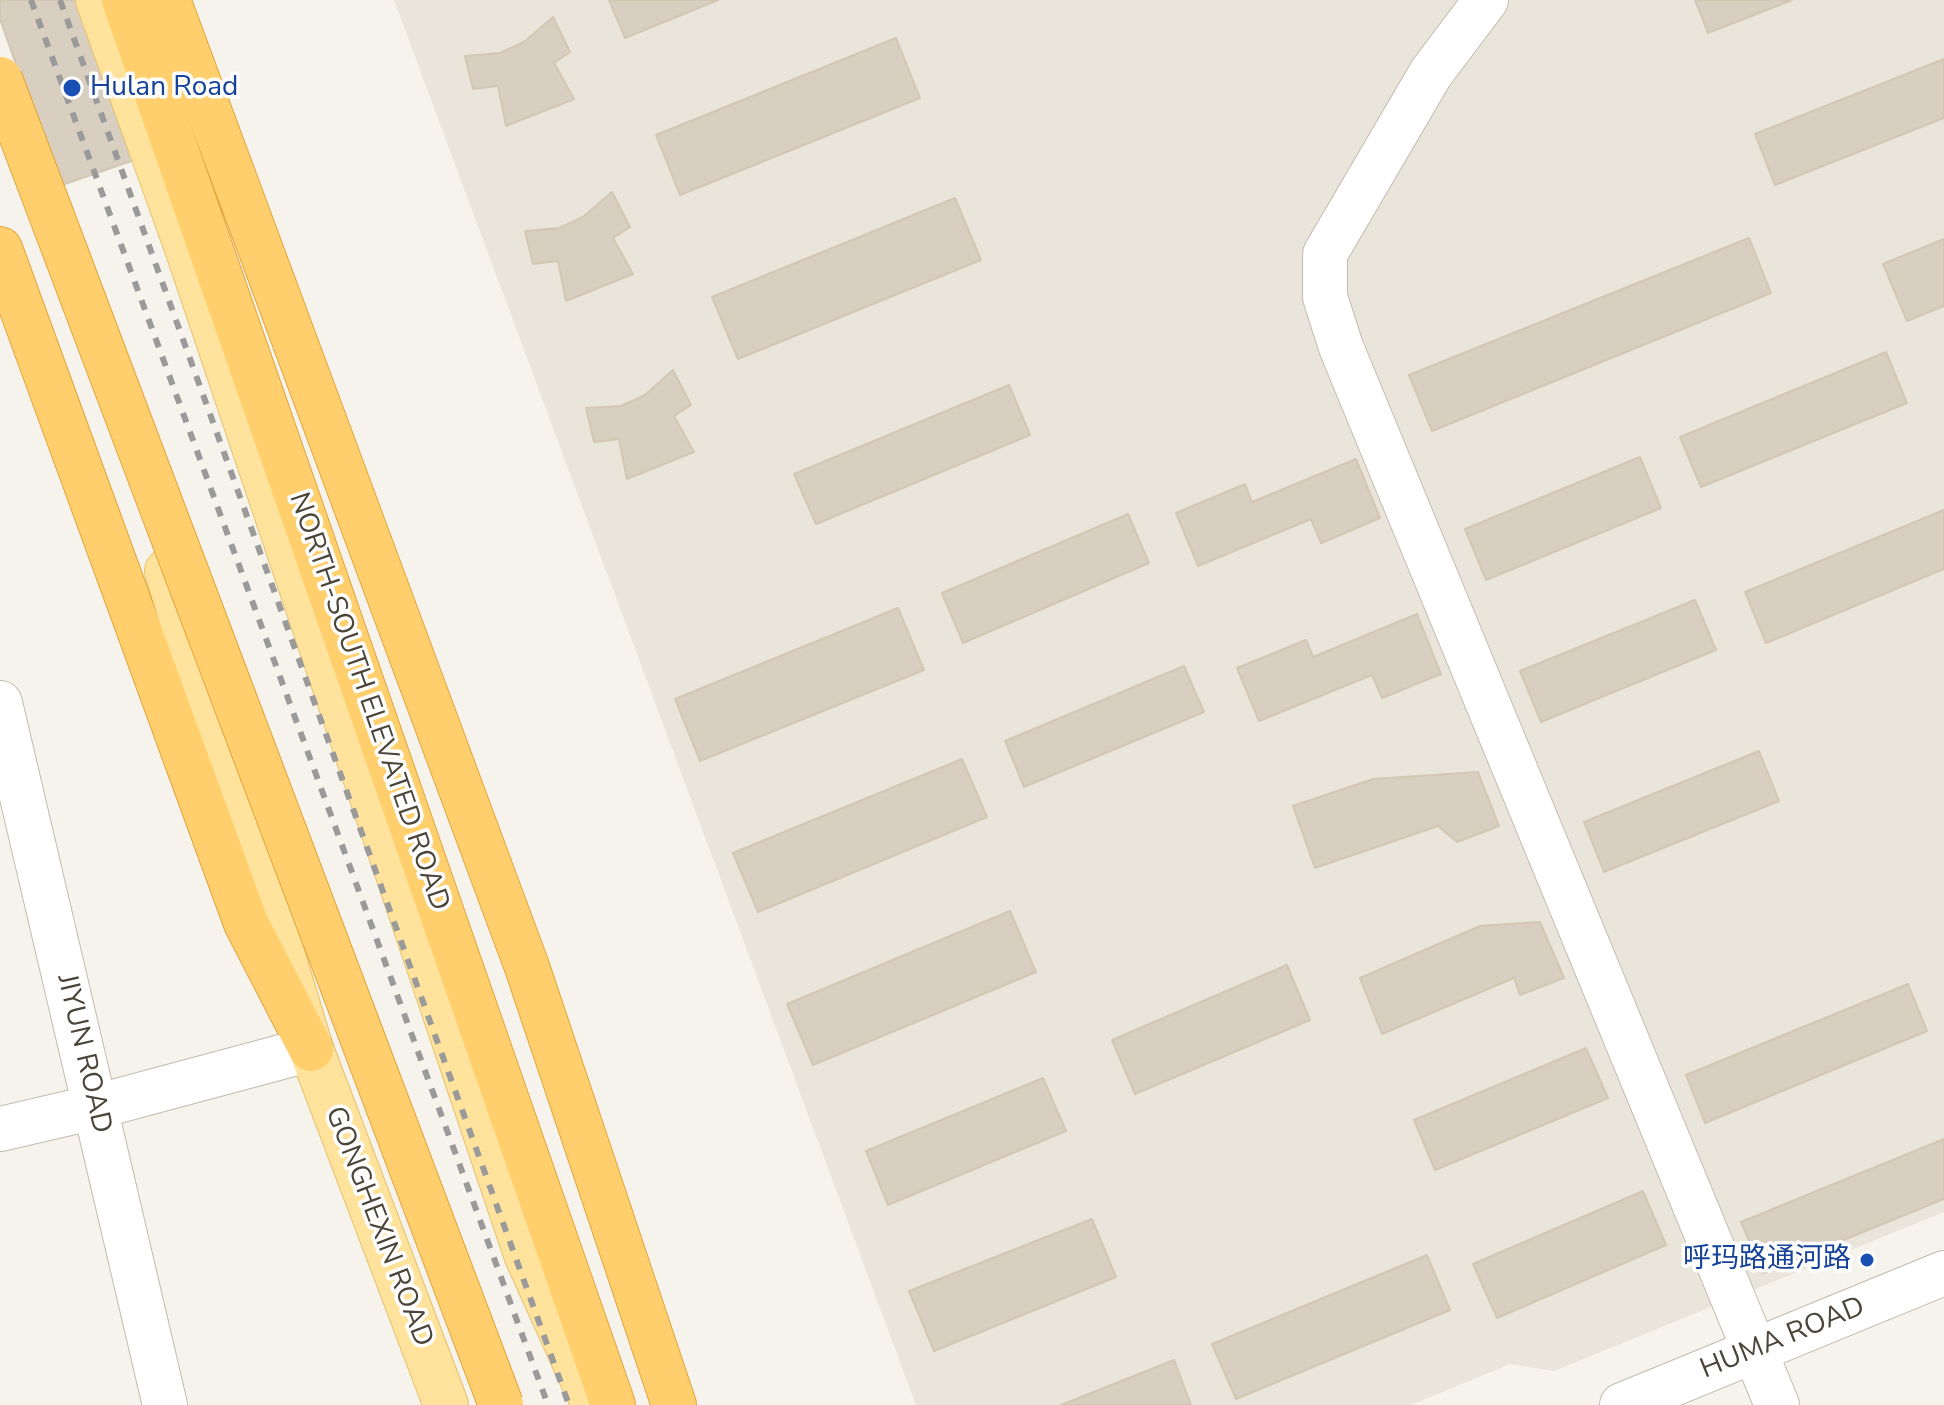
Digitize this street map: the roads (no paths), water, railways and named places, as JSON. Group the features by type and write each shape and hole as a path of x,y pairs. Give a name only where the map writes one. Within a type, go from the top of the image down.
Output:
{"highway":[{"name":"NORTH-SOUTH ELEVATED ROAD","path":"124,0 613,1405"},
{"path":"168,0 527,967 674,1405"},
{"path":"0,79 501,1405"},
{"path":"0,249 246,923 311,1049"}],"main road":[{"path":"98,0 186,245 526,1254 594,1405"},
{"name":"GONGHEXIN ROAD","path":"0,59 79,282 311,1049 446,1405"}],"street":[{"path":"1486,0 1431,73 1325,254 1325,297 1353,376 1777,1405"},
{"name":"JIYUN ROAD","path":"0,703 165,1405"},
{"path":"0,1129 311,1049"},
{"name":"HUMA ROAD","path":"1622,1405 1944,1273"}],"railway":[{"path":"31,0 548,1405"},
{"path":"60,0 569,1405"}],"place":[{"name":"Hulan Road","path":"72,88"},
{"name":"呼玛路通河路","path":"1867,1260"}]}
